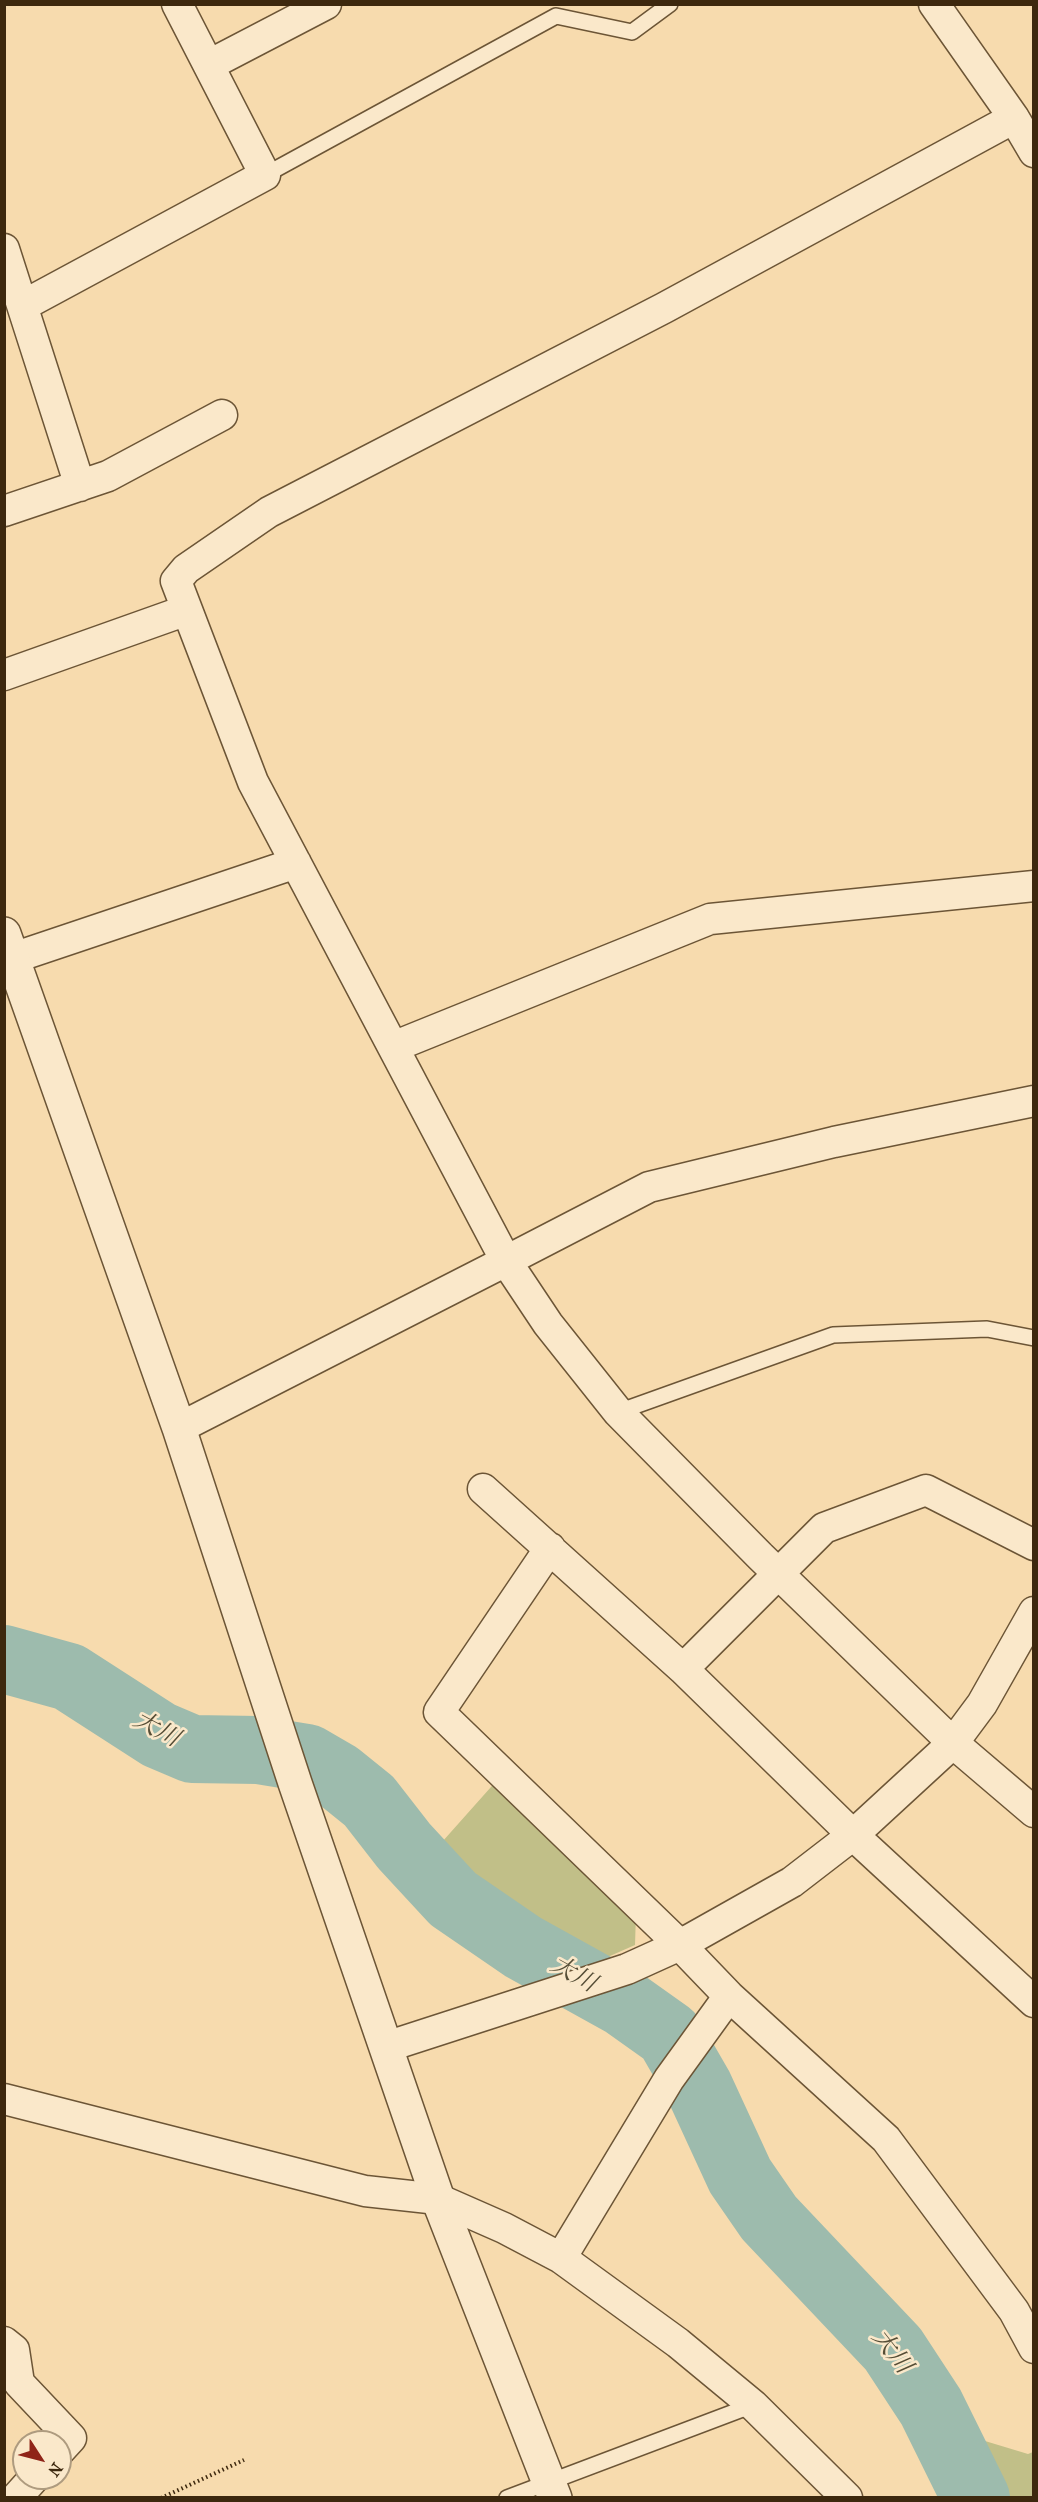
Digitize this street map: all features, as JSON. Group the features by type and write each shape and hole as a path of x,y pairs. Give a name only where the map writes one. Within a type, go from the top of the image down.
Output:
{"street":[{"path":"24,305 265,175 177,4"},
{"path":"209,65 326,4"},
{"path":"934,4 1014,118 1034,152"},
{"path":"1014,118 664,308 269,512 186,569 176,581 252,782 506,1261 548,1324 618,1412 777,1572 953,1743 1034,1812"},
{"path":"4,249 24,305 80,486"},
{"path":"4,512 108,476 222,415"},
{"path":"4,675 187,610"},
{"path":"296,863 9,946 179,1428 295,1783 438,2199 552,2490"},
{"path":"393,1047 710,919 1034,886"},
{"path":"179,1428 649,1187 834,1142 1034,1101"},
{"path":"483,1489 683,1669 853,1835 1034,2002"},
{"path":"683,1669 777,1572 824,1528 926,1490 1034,1545"},
{"path":"550,1548 439,1712 680,1945 720,2008 886,2139 1014,2311 1034,2348"},
{"path":"386,2047 572,1984 627,1969 680,1945 792,1882 853,1835 953,1743 982,1704 1034,1612"},
{"path":"561,2258 669,2079 720,2008"},
{"path":"4,2099 365,2191 438,2199 504,2228 561,2258 678,2343 753,2405 847,2498"},
{"path":"4,2342 14,2350 19,2383 63,2430"}],"lane":[{"path":"265,175 556,16 632,32 670,4"},
{"path":"618,1412 833,1335 987,1329 1034,1338"},
{"path":"507,2498 552,2490 753,2405"}],"path":[{"path":"161,2498 244,2460"}],"shaded area":[{"path":"499,1778 636,1913 635,1945 578,1970 457,1894 426,1860"},
{"path":"952,2431 1028,2454 1033,2452 1033,2497 984,2497"}],"waterway":[{"name":"大川","path":"4,1659 69,1677 159,1735 192,1749 258,1750 307,1758 338,1776 369,1801 404,1846 453,1899 523,1947 624,2003 669,2035 699,2087 740,2176 769,2218 893,2349 931,2407 976,2498"}]}
